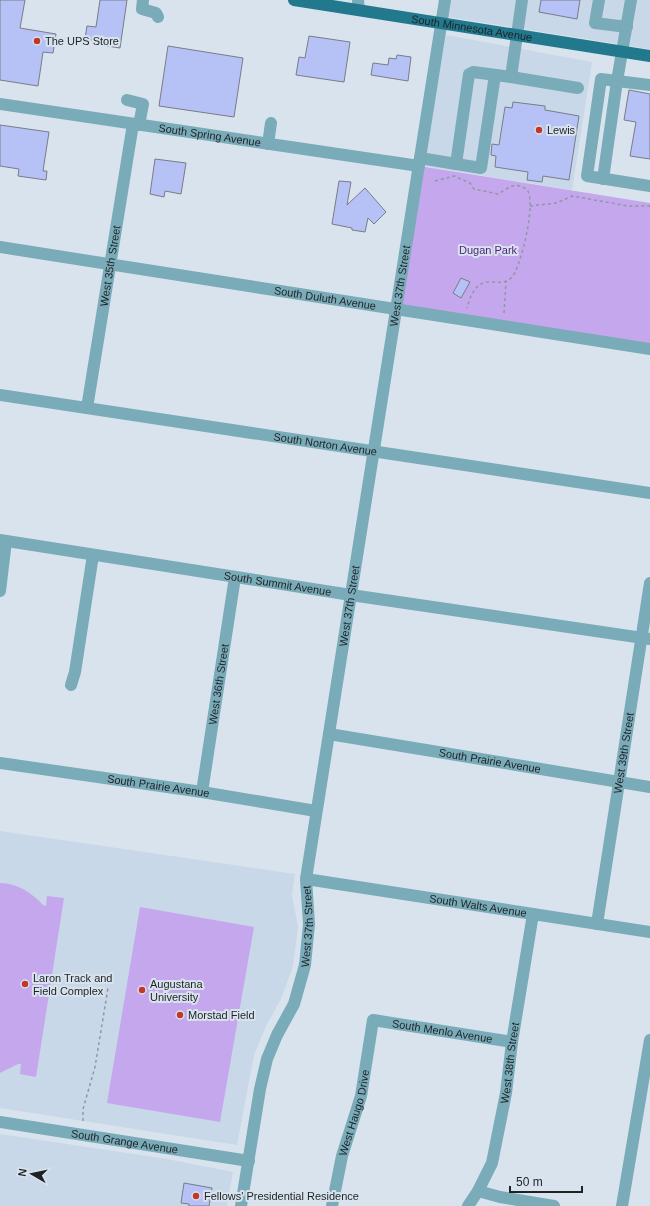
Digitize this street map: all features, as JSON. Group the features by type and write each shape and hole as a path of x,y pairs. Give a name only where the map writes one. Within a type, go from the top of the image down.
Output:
{"main road":[{"name":"South Minnesota Avenue","path":"294,0 359,5 442,23 650,56"}],"street":[{"path":"144,0 142,10 156,13 158,17"},
{"name":"West 37th Street","path":"241,1206 267,1059 277,1035 294,1004 306,965 309,924 306,878 446,0"},
{"path":"511,77 522,0"},
{"path":"599,0 595,23 627,28"},
{"path":"603,179 617,81 631,0"},
{"path":"456,164 469,74 472,72 578,88"},
{"name":"South Spring Avenue","path":"0,104 268,144 481,168 496,75"},
{"path":"650,85 601,79 587,176 650,186"},
{"name":"West 35th Street","path":"87,408 136,124 143,104 127,100"},
{"path":"268,144 272,123"},
{"name":"South Duluth Avenue","path":"0,248 650,349"},
{"name":"South Norton Avenue","path":"0,395 650,492"},
{"path":"0,591 3,540"},
{"name":"South Summit Avenue","path":"3,540 351,595 646,639"},
{"path":"71,685 75,672 93,555"},
{"name":"West 36th Street","path":"202,792 235,577"},
{"name":"West 39th Street","path":"596,924 618,782 646,639 650,583"},
{"name":"South Prairie Avenue","path":"329,734 650,786"},
{"name":"South Prairie Avenue","path":"0,763 202,792 316,811"},
{"name":"South Walts Avenue","path":"306,878 650,932"},
{"name":"West 38th Street","path":"468,1206 478,1191 492,1163 506,1093 512,1042 533,914"},
{"name":"South Menlo Avenue","path":"373,1020 512,1042"},
{"name":"West Haugo Drive","path":"332,1206 342,1156 361,1096 373,1020"},
{"path":"622,1206 650,1040"},
{"name":"South Grange Avenue","path":"0,1122 249,1161"},
{"path":"478,1191 500,1197 554,1206"}],"path":[{"path":"435,180 454,176 470,183 474,189 498,194 511,186 524,188 528,191 530,206 524,248 518,268 511,278 506,281 484,282 476,288 470,298 467,308"},
{"path":"530,206 557,203 572,196 628,206 650,206"},
{"path":"504,313 506,281"},
{"path":"83,1121 83,1109 95,1067 108,988"}],"shaded area":[{"path":"450,0 650,0 650,49 448,17"},
{"path":"446,35 592,62 572,190 423,166"},
{"name":"Augustana University","path":"0,831 295,874 292,895 298,927 293,966 281,999 266,1026 254,1055 237,1145 0,1108"},
{"path":"0,1134 167,1159 233,1172 227,1206 0,1206"}],"green space":[{"name":"Dugan Park","path":"419,166 650,203 650,349 396,309"},
{"name":"Laron Track and Field Complex","path":"0,883 6,883 24,890 46,906 47,896 64,898 36,1077 20,1074 21,1064 0,1073"},
{"name":"Morstad Field","path":"140,907 254,927 220,1122 107,1103"}],"building":[{"path":"0,0 25,0 20,28 56,34 53,53 43,52 38,86 0,80"},
{"path":"100,0 127,0 120,48 107,46 108,42 85,39 87,26 96,27"},
{"path":"541,0 580,0 577,19 539,12"},
{"path":"309,36 350,42 344,82 296,75 299,57 305,58"},
{"path":"168,46 243,58 234,117 159,106"},
{"path":"397,55 411,57 408,81 371,75 373,63 388,65 389,58 396,59"},
{"path":"629,90 650,94 650,159 630,156 636,122 624,120"},
{"name":"Lewis","path":"513,102 545,106 545,110 579,116 569,180 543,176 542,182 527,180 528,172 495,167 496,156 491,155 492,144 499,145 505,107 512,108"},
{"path":"0,125 49,132 43,171 47,171 46,180 18,176 19,169 0,166"},
{"path":"155,159 186,163 181,194 165,191 164,197 150,194"},
{"path":"339,181 351,182 347,205 365,188 386,212 374,224 368,218 365,232 332,224"},
{"path":"461,278 470,282 461,298 453,293"},
{"name":"Fellows' Presidential Residence","path":"184,1183 212,1188 209,1206 189,1206 189,1204 181,1203"}],"place":[{"name":"The UPS Store","path":"37,41"},
{"name":"Lewis","path":"539,130"},
{"name":"Laron Track and Field Complex","path":"25,984"},
{"name":"Augustana University","path":"142,990"},
{"name":"Morstad Field","path":"180,1015"},
{"name":"Fellows' Presidential Residence","path":"196,1196"}]}
